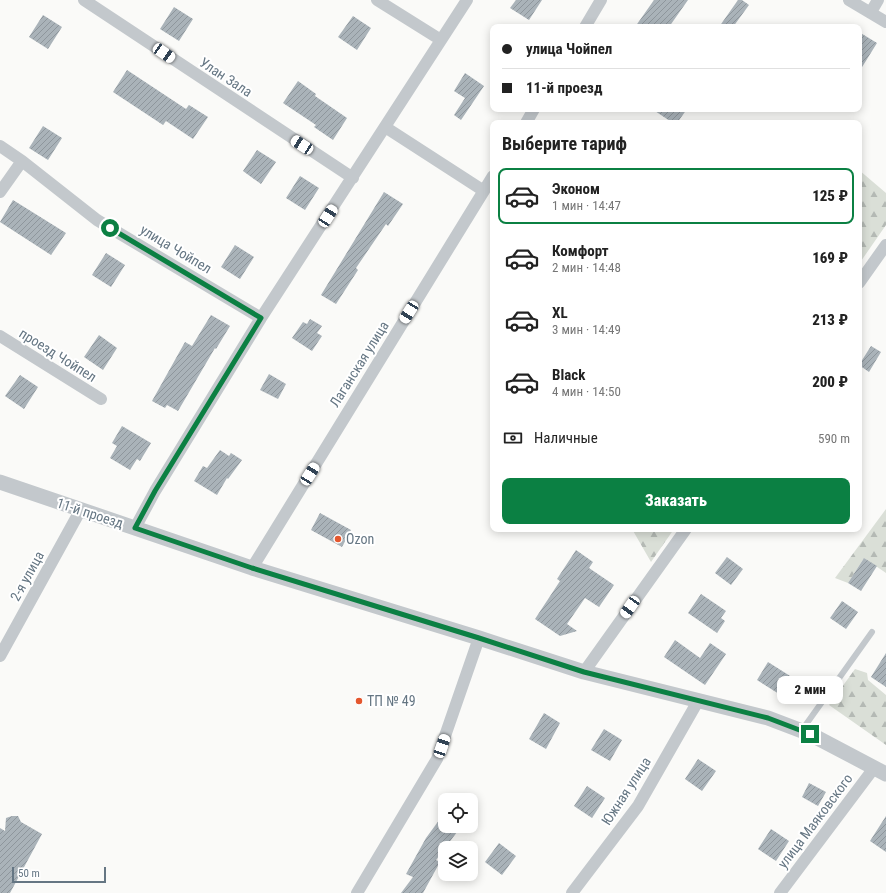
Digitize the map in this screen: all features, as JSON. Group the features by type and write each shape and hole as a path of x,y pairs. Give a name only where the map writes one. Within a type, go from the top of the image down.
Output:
{"street":[{"name":"Улан Зала","path":"84,0 353,178"},
{"path":"378,0 441,40"},
{"path":"135,528 155,491 261,318 467,0"},
{"path":"587,24 601,0"},
{"path":"849,0 886,22"},
{"path":"871,12 878,0"},
{"path":"385,127 484,191"},
{"name":"улица Чойпел","path":"0,146 22,161 97,220 261,318"},
{"path":"0,192 22,161"},
{"name":"Лаганская улица","path":"252,568 490,181"},
{"path":"862,279 886,245"},
{"name":"проезд Чойпел","path":"0,336 101,399"},
{"name":"11-й проезд","path":"0,482 252,568 584,672 768,718 802,731 880,771"},
{"name":"2-я улица","path":"0,656 80,510"},
{"path":"584,672 684,532"},
{"path":"357,893 437,759 479,638"},
{"name":"Южная улица","path":"572,893 638,806 698,701"},
{"name":"улица Маяковского","path":"780,893 880,771"}],"lane":[{"path":"802,731 872,632"}],"green space":[{"path":"862,173 886,193 886,225 862,260"},
{"path":"886,509 886,573 864,558 848,583 835,578"},
{"path":"634,532 672,532 651,562"},
{"path":"855,669 867,673 868,680 886,695 886,745 829,705"}],"building":[{"path":"516,0 542,0 529,20 510,8"},
{"path":"654,0 688,0 671,24 637,24"},
{"path":"738,0 742,0 749,5 735,24 721,24"},
{"path":"174,7 193,19 179,41 160,29"},
{"path":"43,15 62,27 48,49 29,37"},
{"path":"353,16 371,28 357,50 338,37"},
{"path":"862,34 877,43 862,67"},
{"path":"127,70 186,109 189,105 208,117 193,139 166,121 163,125 113,92"},
{"path":"465,73 484,86 461,120 454,115 465,98 454,91"},
{"path":"298,81 316,94 315,96 347,118 333,140 314,127 316,125 283,103"},
{"path":"656,112 685,112 679,120 668,120"},
{"path":"43,126 62,138 48,160 29,148"},
{"path":"257,150 276,162 261,184 243,171"},
{"path":"300,176 319,188 305,210 286,198"},
{"path":"384,192 403,204 388,226 386,224 356,268 358,270 336,304 321,295"},
{"path":"13,200 66,233 51,255 0,222"},
{"path":"235,245 254,257 240,279 221,267"},
{"path":"106,253 125,265 111,287 92,275"},
{"path":"211,315 230,326 216,349 215,348 178,411 167,405 165,408 152,401 185,342 192,346"},
{"path":"310,319 322,326 317,333 322,336 312,351 292,338 303,322 307,324"},
{"path":"99,335 117,348 103,370 84,357"},
{"path":"871,346 881,352 869,372 862,367 862,360"},
{"path":"269,374 286,384 278,399 260,390"},
{"path":"20,375 38,387 24,409 5,396"},
{"path":"122,426 151,443 140,461 137,459 130,470 110,458 117,446 112,443"},
{"path":"220,450 229,456 231,453 242,460 228,479 227,478 217,495 194,481 203,466 207,468"},
{"path":"320,513 351,530 342,547 311,530"},
{"path":"576,550 593,562 589,568 614,585 599,607 585,598 567,624 577,631 560,636 535,619 560,581 557,579"},
{"path":"727,557 743,569 731,585 715,573"},
{"path":"864,558 877,566 861,591 848,583"},
{"path":"701,594 726,611 721,618 725,621 717,633 688,613"},
{"path":"842,601 858,612 846,629 830,618"},
{"path":"675,640 700,658 710,643 726,654 705,685 664,657"},
{"path":"886,653 886,687 871,677"},
{"path":"768,662 798,681 787,699 757,680"},
{"path":"544,713 560,723 546,749 529,739"},
{"path":"604,729 622,740 610,761 591,750"},
{"path":"698,759 716,771 702,791 685,779"},
{"path":"809,783 826,792 818,806 802,797"},
{"path":"587,786 605,798 592,818 574,806"},
{"path":"18,816 21,822 42,834 10,893 0,893 0,828 5,831 6,818"},
{"path":"886,816 886,852 870,841"},
{"path":"438,822 438,833 456,833 450,841 438,841 438,857 436,860 438,861 438,866 423,893 401,893 413,877 406,874 426,838"},
{"path":"771,829 789,841 776,861 758,849"},
{"path":"499,843 516,856 502,875 485,862"}],"place":[{"name":"Ozon","path":"338,539"},
{"name":"ТП № 49","path":"359,701"}],"route":[{"path":"110,228 261,318 155,491 135,528 252,568 584,672 768,718 810,734"}]}
